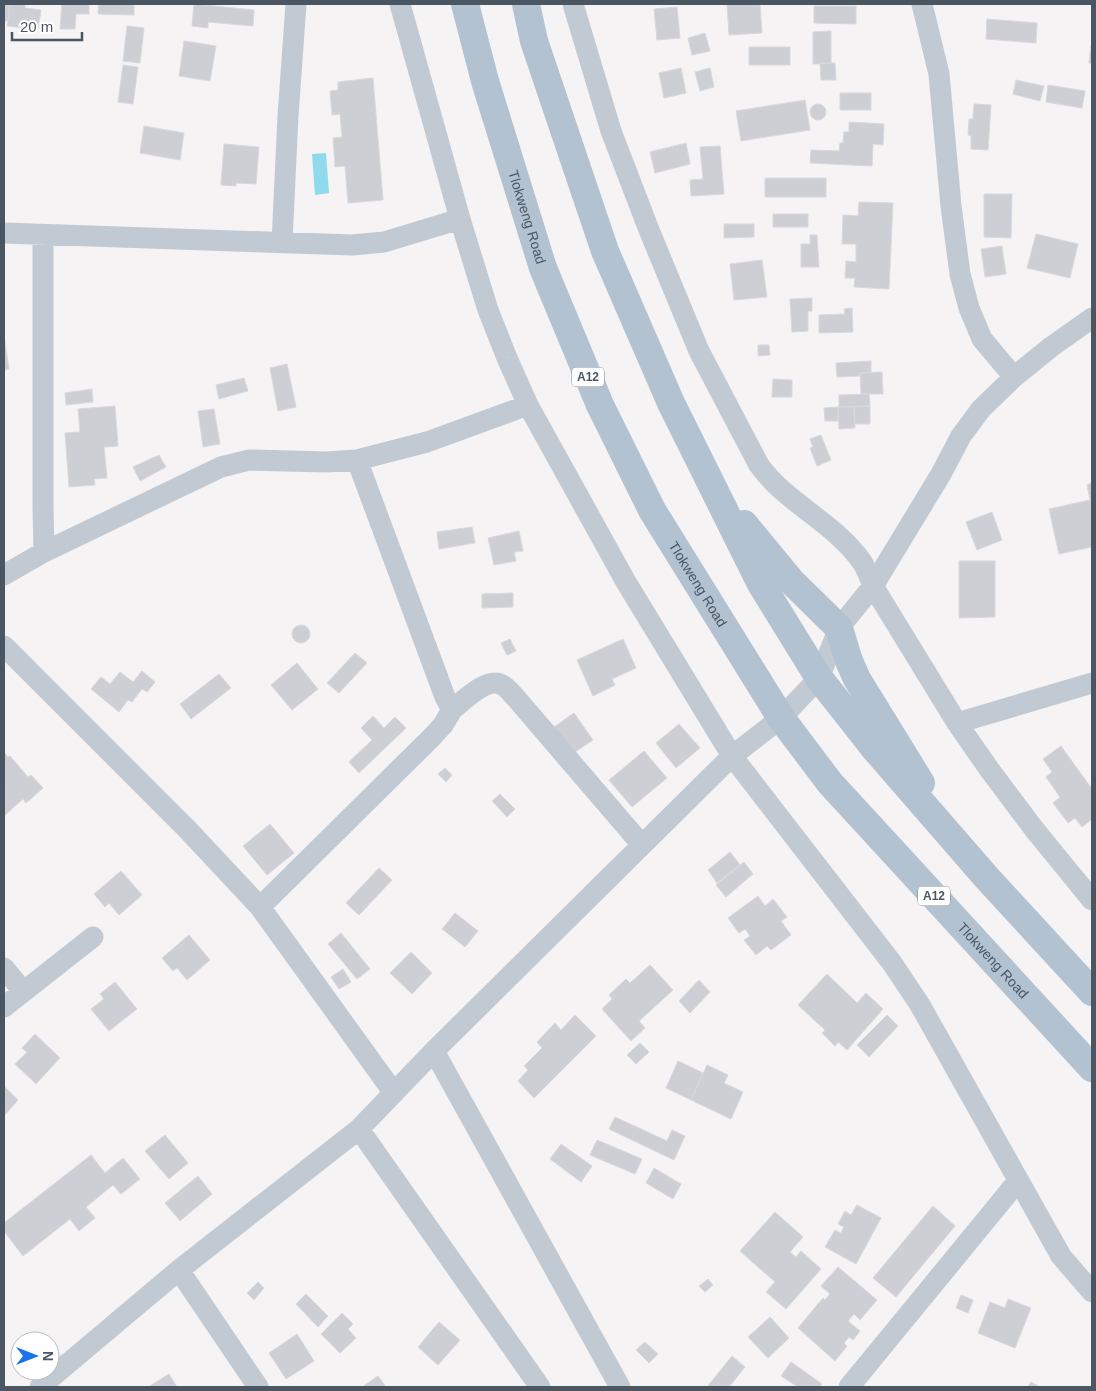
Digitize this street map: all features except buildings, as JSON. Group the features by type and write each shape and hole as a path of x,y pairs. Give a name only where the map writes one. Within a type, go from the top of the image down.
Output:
{"main road":[{"name":"Tlokweng Road","path":"465,4 485,81 543,268 600,405 652,510 781,718 830,783 1092,1068"},
{"path":"526,4 534,41 605,251 671,403 761,584 819,678 875,749 966,854 1092,992"},
{"path":"720,500 733,515 744,523 796,587 839,628 849,662 857,679 922,784 938,817 966,854"}],"street":[{"path":"282,242 296,4"},
{"path":"400,4 460,220 488,310 528,405 626,582 732,756 881,949 916,998 1061,1256 1092,1292"},
{"path":"573,4 610,131 649,230 704,360 759,465 781,491 819,519 845,542 863,563 873,586 957,722 1034,829 1092,900"},
{"path":"922,4 939,74 951,206 960,274 969,308 982,339 1014,376"},
{"path":"4,234 352,245 384,242 460,220"},
{"path":"43,235 44,552"},
{"path":"40,1387 179,1270 359,1129 434,1051 732,756 781,718 819,678 839,628 873,586 941,474 961,436 982,409 1014,376 1092,318"},
{"path":"4,574 44,552 221,467 249,460 327,462 357,460 427,442 528,405"},
{"path":"357,460 445,697 452,710"},
{"path":"4,646 188,830 260,907 394,1093"},
{"path":"260,907 432,738 452,710 487,684 502,684 516,698 642,845"},
{"path":"957,722 1092,684"},
{"path":"4,1007 93,937"},
{"path":"4,968 23,992"},
{"path":"434,1051 620,1387"},
{"path":"359,1129 540,1387"},
{"path":"849,1387 1018,1181"},
{"path":"179,1270 258,1387"}],"water":[{"path":"326,153 329,193 315,195 312,154"}]}
